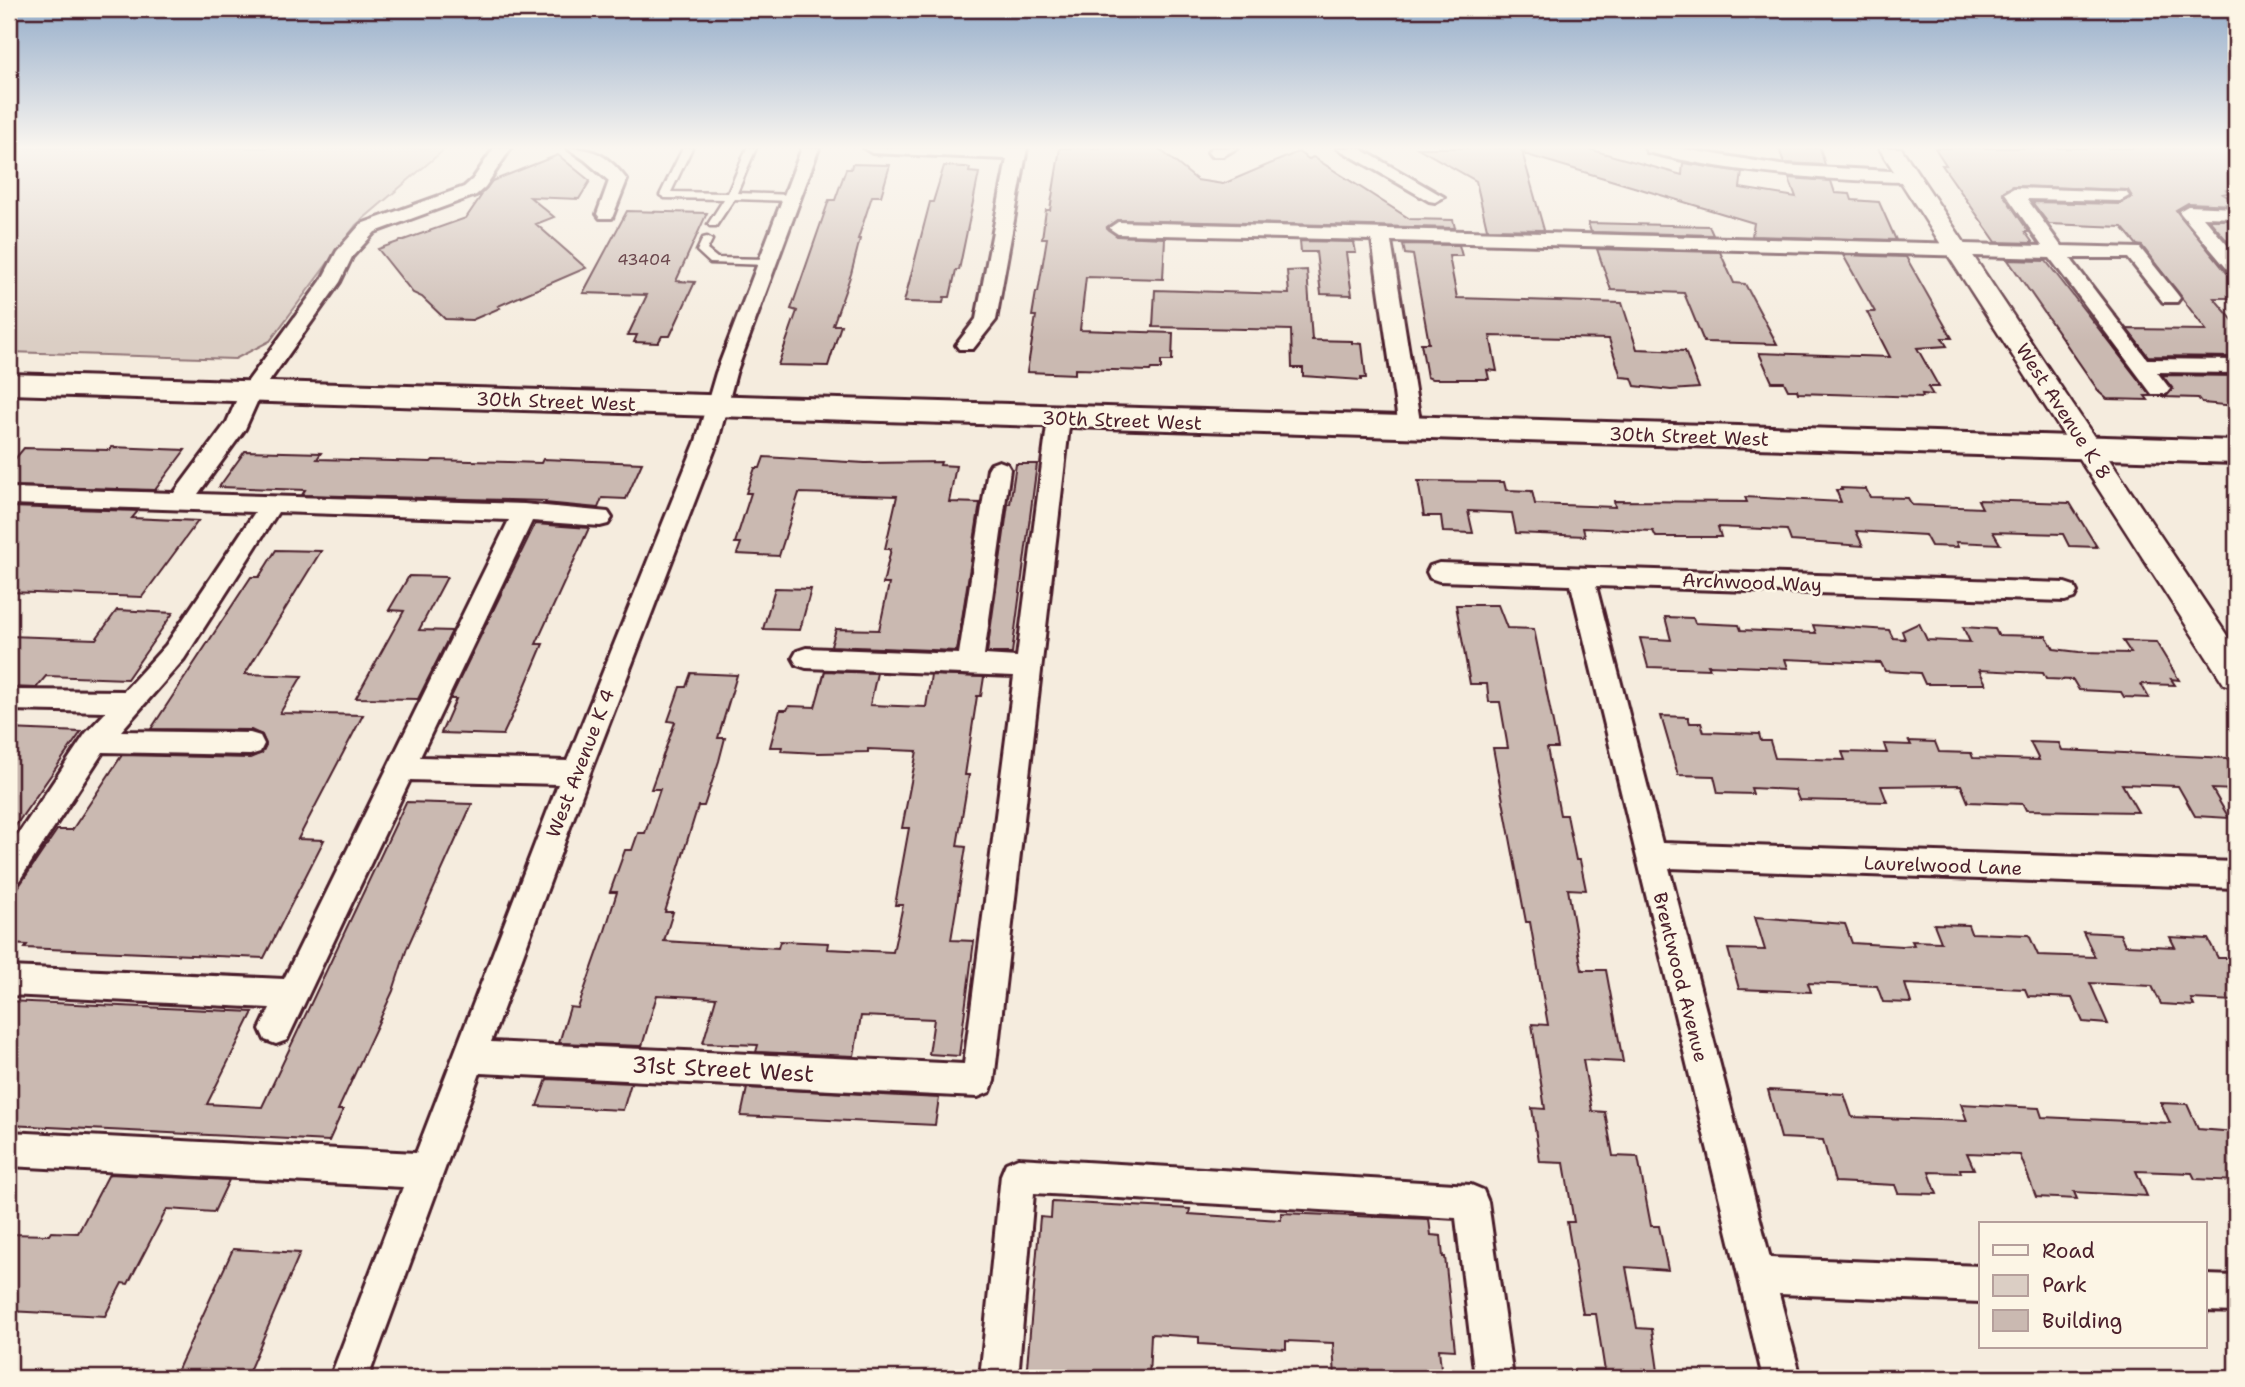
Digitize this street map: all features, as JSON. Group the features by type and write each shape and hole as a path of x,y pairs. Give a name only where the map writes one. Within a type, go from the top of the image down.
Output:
{"main road":[{"name":"30th Street West","path":"9,384 2236,452"}],"street":[{"path":"181,501 237,424 251,392 330,282 344,255 368,228 410,213"},
{"name":"West Avenue K 4","path":"349,1378 576,773 707,441 726,373 787,213"},
{"path":"966,345 986,320 1006,213"},
{"name":"West Avenue K 8","path":"1933,213 2236,675"},
{"path":"2028,213 2159,389"},
{"path":"2189,213 2236,266"},
{"path":"1118,228 1958,251 2133,253 2170,298"},
{"path":"1381,235 1410,428"},
{"path":"2141,365 2236,367"},
{"path":"806,658 1029,667 1059,418"},
{"path":"970,664 999,468"},
{"path":"9,496 524,513 600,518"},
{"path":"9,872 96,741 175,652 272,504"},
{"path":"276,1029 524,513"},
{"name":"Archwood Way","path":"1438,572 2065,592"},
{"name":"Brentwood Avenue","path":"1581,576 1782,1378"},
{"name":"31st Street West","path":"468,1057 978,1081 1029,667"},
{"path":"9,700 131,702"},
{"path":"96,741 250,744"},
{"path":"402,768 576,773"},
{"name":"Laurelwood Lane","path":"1649,855 2236,875"},
{"path":"9,981 293,994"},
{"path":"9,1149 426,1171"},
{"path":"999,1378 1018,1175 1471,1202 1494,1378"},
{"path":"1756,1275 1979,1284"},
{"path":"2206,1293 2236,1294"}],"lane":[{"path":"713,224 721,213"},
{"path":"707,240 702,251 714,261 768,262"}],"green space":[{"path":"9,213 370,213 356,225 270,341 235,359 9,352"}],"building":[{"path":"470,213 549,213 554,217 536,224 586,268 472,320 445,319 422,297 413,293 378,249 466,218"},
{"path":"626,213 707,213 676,281 695,282 670,336 662,336 658,343 634,342 637,335 628,335 647,295 583,293"},
{"path":"825,213 867,213 851,274 833,325 841,325 828,366 778,365 797,311 791,309"},
{"path":"927,213 971,213 959,270 956,270 950,297 944,297 943,303 904,302"},
{"path":"1046,213 1400,213 1410,219 1453,220 1455,228 1117,220 1107,227 1117,236 1165,238 1163,279 1086,277 1080,330 1173,333 1172,361 1161,361 1161,369 1150,371 1075,369 1075,374 1027,372 1036,316 1032,316 1047,238 1042,238"},
{"path":"1483,213 1539,213 1544,230 1487,229"},
{"path":"1720,213 1884,213 1896,240 1752,236 1754,223"},
{"path":"1975,213 2016,213 2033,243 1996,242"},
{"path":"2040,213 2178,213 2227,273 2236,275 2236,298 2214,298 2236,324 2236,357 2148,356 2127,329 2206,330 2142,246 2137,245 2122,227 2049,224"},
{"path":"2209,220 2236,220 2236,251"},
{"path":"1588,223 1709,226 1713,235 1591,232"},
{"path":"1300,241 1354,242 1356,253 1346,253 1352,295 1321,294 1316,252 1301,252"},
{"path":"1403,244 1459,245 1462,256 1449,256 1457,298 1622,303 1637,349 1685,351 1699,388 1671,390 1635,386 1632,378 1621,377 1609,339 1490,336 1497,371 1487,370 1489,379 1427,377 1421,343 1429,343 1413,255 1405,254"},
{"path":"1597,249 1720,252 1734,283 1745,284 1777,344 1704,342 1684,293 1611,290"},
{"path":"1843,255 1906,257 1952,338 1942,338 1947,346 1917,348 1939,387 1928,387 1933,395 1922,394 1923,397 1798,393 1797,390 1788,390 1784,382 1772,382 1759,353 1890,357 1867,312 1875,312"},
{"path":"2008,260 2046,261 2151,396 2145,396 2148,400 2107,399 2100,393"},
{"path":"1307,270 1312,340 1352,341 1362,344 1366,378 1361,380 1303,376 1303,368 1292,368 1291,330 1153,327 1155,290 1289,294 1287,271"},
{"path":"2162,375 2236,376 2236,406 2202,403 2198,398 2165,397 2173,389"},
{"path":"111,447 185,450 155,490 9,486 9,466 24,448 109,450"},
{"path":"245,451 321,453 317,459 541,463 543,459 642,463 626,499 602,498 598,508 545,503 546,501 302,495 305,490 219,487"},
{"path":"764,457 865,463 941,462 940,465 956,466 949,502 980,503 957,651 831,646 836,629 879,630 889,584 883,584 891,549 885,549 897,496 799,493 779,556 737,554 741,543 735,543 751,493 746,493 755,468 760,468"},
{"path":"1016,464 1037,464 1012,653 987,653 1008,504"},
{"path":"1418,481 1504,482 1506,490 1532,491 1535,504 1615,507 1614,501 1747,502 1745,497 1841,502 1836,490 1842,490 1841,488 1866,489 1870,497 1908,498 1912,505 1982,508 1978,500 2070,503 2097,547 2069,546 2063,534 1993,532 2000,544 1956,542 1958,547 1931,546 1925,535 1856,531 1863,546 1791,541 1787,530 1718,527 1721,537 1656,537 1653,531 1583,528 1585,536 1516,533 1512,513 1468,511 1473,533 1443,532 1441,516 1424,516"},
{"path":"9,507 138,511 132,518 198,521 142,597 9,592"},
{"path":"535,524 589,528 536,644 543,644 518,703 503,735 441,733 456,699 450,699"},
{"path":"276,550 321,551 245,674 302,676 280,713 363,715 298,839 324,840 264,958 25,948 27,945 9,944 9,901 57,830 72,830 122,755 250,758 262,753 266,745 262,735 251,730 151,729 251,577 259,577"},
{"path":"409,576 447,577 419,630 452,631 418,699 356,698 404,611 389,610"},
{"path":"775,588 811,589 800,630 763,629"},
{"path":"1456,605 1498,605 1507,628 1534,629 1558,748 1547,748 1560,815 1567,815 1576,860 1580,860 1586,890 1568,889 1582,970 1606,970 1623,1062 1583,1060 1592,1111 1605,1112 1613,1156 1638,1157 1651,1226 1659,1226 1668,1270 1626,1267 1637,1328 1652,1329 1659,1378 1606,1378 1596,1314 1583,1314 1567,1222 1574,1222 1564,1163 1540,1162 1532,1108 1545,1109 1532,1024 1548,1025 1530,922 1526,922 1493,748 1508,748 1500,702 1489,702 1487,684 1470,684"},
{"path":"117,610 173,613 127,679 46,676 36,688 9,687 9,636 96,639"},
{"path":"1665,617 1693,618 1695,623 1739,625 1741,630 1816,633 1813,625 1889,630 1893,638 1905,639 1902,631 1919,623 1927,640 1970,642 1963,627 1995,629 1998,635 2046,636 2054,649 2079,652 2131,653 2123,641 2156,642 2179,680 2171,679 2175,685 2141,684 2149,698 2124,697 2121,692 2079,690 2073,680 2046,679 2043,673 1979,670 1986,684 1925,684 1920,673 1885,671 1881,663 1785,659 1788,668 1708,665 1710,669 1648,667 1640,638 1671,640"},
{"path":"825,671 877,673 870,705 926,707 931,675 984,677 981,696 977,696 965,775 969,775 957,846 966,847 951,940 974,941 959,1056 929,1054 934,1019 861,1016 854,1056 756,1052 758,1045 703,1043 716,998 657,995 642,1046 559,1043 570,1007 578,1008 604,934 617,892 610,892 625,850 632,850 638,833 645,833 660,789 651,789 675,722 668,721 680,687 686,687 691,673 737,675 718,738 725,738 719,761 704,806 698,806 665,912 673,912 664,941 778,948 780,941 828,943 827,949 893,952 903,905 895,905 909,828 902,828 917,751 868,749 868,752 818,753 781,751 782,747 770,747 780,710 787,710 789,706 815,707"},
{"path":"1661,716 1688,717 1690,723 1701,723 1704,732 1759,734 1761,741 1770,741 1775,758 1845,760 1842,752 1887,753 1884,744 1911,745 1909,741 1935,742 1939,752 1971,753 1973,758 2039,760 2030,742 2059,743 2062,750 2227,758 2236,773 2236,790 2212,789 2229,818 2195,816 2178,786 2122,784 2138,812 2026,810 2023,804 1968,802 1961,785 1881,786 1887,802 1799,800 1795,790 1751,788 1753,794 1718,793 1714,776 1678,775"},
{"path":"9,729 81,732 9,835"},
{"path":"406,802 472,804 407,948 393,991 338,1110 343,1110 329,1141 9,1125 9,1001 253,1012 207,1104 262,1107"},
{"path":"1755,917 1845,924 1852,943 1902,946 1914,945 1912,941 1941,942 1934,924 1968,925 1971,933 2029,935 2038,955 2095,957 2083,932 2120,934 2125,945 2175,947 2170,937 2208,939 2218,958 2236,958 2236,1001 2191,999 2194,1006 2161,1004 2152,986 2090,983 2108,1024 2083,1022 2072,998 2028,996 2025,989 1905,984 1911,1003 1883,1002 1877,986 1808,983 1811,992 1739,989 1728,949 1765,950"},
{"path":"547,1079 631,1083 623,1110 537,1106"},
{"path":"747,1088 939,1098 935,1125 741,1116"},
{"path":"1768,1090 1844,1094 1852,1117 1967,1121 1961,1104 2039,1108 2042,1117 2170,1123 2161,1103 2187,1104 2198,1129 2236,1132 2236,1181 2195,1179 2192,1173 2136,1171 2147,1196 2074,1192 2077,1199 2036,1197 2020,1155 1967,1153 1974,1169 1960,1169 1961,1173 1929,1172 1937,1194 1898,1193 1895,1185 1835,1182 1823,1140 1781,1138"},
{"path":"109,1174 229,1180 214,1212 167,1209 128,1284 122,1283 105,1316 9,1311 9,1234 78,1233"},
{"path":"1052,1202 1190,1209 1189,1214 1281,1220 1281,1213 1429,1219 1431,1235 1441,1236 1455,1350 1439,1349 1442,1378 1335,1378 1333,1343 1286,1341 1286,1349 1199,1344 1199,1337 1151,1334 1149,1378 1026,1378 1040,1217 1051,1218"},
{"path":"233,1249 300,1253 246,1378 174,1378"}]}
